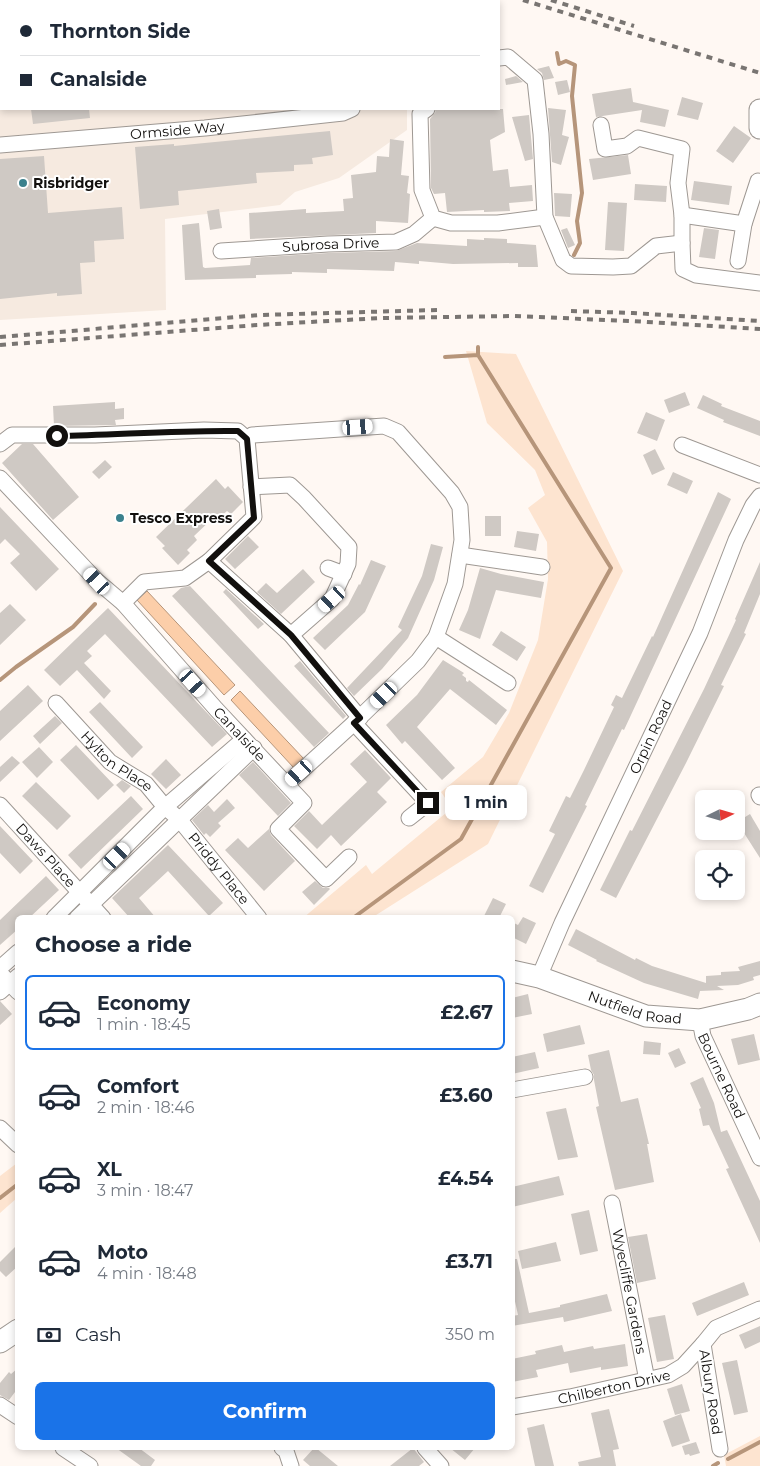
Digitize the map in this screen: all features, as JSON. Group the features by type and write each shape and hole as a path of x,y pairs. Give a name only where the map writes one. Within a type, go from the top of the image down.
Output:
{"street":[{"path":"500,58 508,57 535,80 542,151 545,217 563,260 571,266 631,266 656,246 682,243"},
{"name":"Ormside Way","path":"0,145 263,122 343,113 350,110"},
{"path":"426,110 420,114 422,190 433,218 451,223 488,223 545,217"},
{"path":"760,110 760,128"},
{"path":"601,125 605,149 627,146 638,138 682,149 678,183 682,215 684,269 696,275 760,283"},
{"path":"738,261 744,224 758,181"},
{"path":"682,215 744,224"},
{"name":"Subrosa Drive","path":"221,251 396,242 414,234 433,218"},
{"path":"247,439 252,434 384,426 392,428 398,432 452,492 460,507 461,548 455,584 436,637 418,661 357,721 287,784"},
{"path":"0,444 12,435 125,435 204,430 238,431 247,439 254,518 209,561 185,578 144,582 123,603"},
{"path":"682,445 760,475"},
{"name":"Canalside","path":"0,478 97,581 123,603 210,703 304,803 278,829 326,879 349,857"},
{"path":"251,487 290,485 349,547 346,569 332,599 291,635"},
{"name":"Orpin Road","path":"539,977 570,905 700,633 736,540 753,504 760,496"},
{"path":"461,548 542,567"},
{"path":"209,561 291,635 357,721 428,803 408,818"},
{"path":"328,568 346,569"},
{"path":"436,637 508,683"},
{"name":"Hylton Place","path":"56,703 110,762 146,784 165,807 179,819"},
{"path":"57,915 165,807 249,743"},
{"path":"80,915 179,819 249,743"},
{"name":"Daws Place","path":"0,805 100,915"},
{"name":"Priddy Place","path":"179,819 257,915"},
{"path":"0,968 15,955"},
{"name":"Nutfield Road","path":"515,972 539,977 646,1016 700,1020 748,1009 760,1004"},
{"name":"Bourne Road","path":"700,1020 703,1036 760,1158"},
{"path":"515,1089 584,1077"},
{"path":"0,1128 15,1141"},
{"name":"Wyecliffe Gardens","path":"612,1202 647,1380"},
{"name":"Albury Road","path":"720,1449 703,1344 716,1328 760,1309"},
{"path":"0,1342 15,1332"},
{"name":"Chilberton Drive","path":"515,1406 570,1397 668,1375 682,1366 703,1344"},
{"path":"0,1405 15,1415"},
{"path":"66,1450 90,1466"},
{"path":"285,1450 291,1466"},
{"path":"427,1450 441,1466"}],"shaded area":[{"path":"0,110 407,110 407,130 339,178 295,192 280,205 165,219 166,310 0,320"},
{"path":"466,351 516,354 623,571 488,844 376,915 307,915 366,865 372,874 452,808 441,792 483,757 509,713 538,640 548,579 547,542 528,508 545,495 535,470 487,423"},
{"path":"147,591 235,685 224,695 137,600"},
{"path":"240,691 304,759 294,768 231,700"},
{"path":"15,1165 15,1200 0,1213 0,1176"},
{"path":"760,1436 760,1466 726,1466 724,1455"}],"building":[{"path":"549,66 554,78 544,80 542,73 537,69"},
{"path":"516,76 523,82 506,85 505,79"},
{"path":"567,80 570,92 558,95 555,82"},
{"path":"631,88 633,102 669,110 665,127 640,122 642,110 596,117 592,94"},
{"path":"682,97 703,103 698,120 677,115"},
{"path":"548,108 566,110 562,135 569,137 561,165 552,162"},
{"path":"503,109 505,132 490,140 493,171 508,169 510,187 532,185 533,201 509,203 510,211 447,212 445,193 434,194 431,188 430,119 436,110"},
{"path":"31,110 89,110 90,118 33,124"},
{"path":"529,115 533,159 525,161 512,117"},
{"path":"734,126 751,138 733,163 716,151"},
{"path":"330,131 333,155 312,158 313,164 294,165 294,171 256,173 257,183 178,191 179,205 140,209 135,147 174,144 174,146"},
{"path":"390,139 404,141 401,175 409,176 407,193 410,194 408,223 376,221 376,233 250,239 249,213 306,209 306,213 344,211 343,199 353,198 351,175 376,172 377,156 389,157"},
{"path":"628,155 631,174 593,180 589,159"},
{"path":"44,156 48,213 122,207 124,239 94,241 95,262 80,263 82,294 57,296 57,293 0,299 0,159"},
{"path":"694,181 732,186 729,205 691,200"},
{"path":"635,184 667,186 666,202 634,200"},
{"path":"554,193 572,194 570,217 555,216"},
{"path":"608,202 627,203 624,251 605,250"},
{"path":"219,209 222,228 210,230 207,211"},
{"path":"199,223 203,267 205,268 250,265 251,258 396,251 417,243 467,246 467,239 484,240 484,238 507,239 507,243 536,245 538,267 518,267 518,263 453,264 419,261 419,264 395,262 394,271 327,269 327,273 292,272 292,274 256,275 256,278 185,280 182,225"},
{"path":"567,228 575,245 568,248 561,230"},
{"path":"704,228 719,230 715,259 699,257"},
{"path":"685,392 690,405 669,413 664,400"},
{"path":"703,395 722,404 721,406 760,421 760,436 723,422 724,420 697,408"},
{"path":"115,402 115,409 124,408 124,419 115,420 116,425 54,426 53,406"},
{"path":"646,412 665,420 657,441 637,433"},
{"path":"22,444 33,444 79,497 53,520 2,463"},
{"path":"655,449 665,469 652,475 643,455"},
{"path":"105,460 112,467 99,479 92,472"},
{"path":"673,472 693,481 687,494 667,485"},
{"path":"216,479 225,489 228,486 243,502 231,514 227,511 217,520 214,517 194,536 197,540 187,550 190,553 178,565 162,548 165,546 156,537"},
{"path":"718,492 731,499 624,730 622,729 585,805 587,806 543,893 529,886 555,834 549,831 566,796 570,798 584,770 614,707 611,705 616,695 622,698 653,637"},
{"path":"0,507 59,569 36,591 10,563 20,554 5,539 0,544"},
{"path":"485,516 501,516 501,536 485,536"},
{"path":"517,531 539,534 536,551 514,547"},
{"path":"248,536 259,547 235,569 225,559"},
{"path":"431,544 443,547 434,580 408,638 382,669 354,696 347,688 402,630 398,627 422,576"},
{"path":"371,560 386,566 365,612 325,650 313,638 348,605 360,585"},
{"path":"760,562 760,594 744,633 746,634 721,685 724,686 616,898 600,890 704,689"},
{"path":"480,568 544,582 541,598 496,590 480,639 459,630 468,610"},
{"path":"303,569 315,582 281,614 257,592 266,583 277,593"},
{"path":"190,586 329,733 314,747 172,596 181,588"},
{"path":"226,589 264,624 258,629 223,592"},
{"path":"10,604 26,620 0,645 0,613"},
{"path":"108,608 227,734 212,747 105,634 87,651 92,656 84,663 111,691 104,699 77,670 60,686 44,670"},
{"path":"501,631 526,647 517,661 492,645"},
{"path":"443,660 464,673 462,675 466,678 466,681 468,682 469,680 507,710 496,725 450,689 417,727 455,768 442,780 405,741 402,744 386,725 417,695"},
{"path":"300,661 346,716 343,719 294,666"},
{"path":"28,685 43,701 0,741 0,711"},
{"path":"100,702 143,747 132,758 89,712"},
{"path":"55,716 62,723 40,744 33,736"},
{"path":"76,745 114,785 98,800 60,760"},
{"path":"39,747 53,762 37,778 22,762"},
{"path":"365,750 391,778 377,792 387,802 341,846 331,835 317,849 294,826 309,811 322,825 367,782 350,764"},
{"path":"12,756 20,763 0,782 0,767"},
{"path":"166,759 181,775 166,789 151,774"},
{"path":"253,762 291,803 278,816 239,775"},
{"path":"122,780 131,786 124,793 116,785"},
{"path":"36,782 71,816 57,830 22,796"},
{"path":"131,796 143,809 81,869 68,855"},
{"path":"227,799 235,808 218,823 221,826 210,837 206,833 204,835 192,820 208,805 214,812"},
{"path":"750,814 760,831 760,858 745,835 745,817"},
{"path":"0,826 33,861 20,874 0,853"},
{"path":"269,829 271,835 295,861 264,891 225,850 238,838 248,848"},
{"path":"168,845 223,903 208,915 168,871 139,898 153,915 127,915 112,898"},
{"path":"46,876 59,890 32,915 15,915 15,932 0,945 0,920"},
{"path":"315,881 323,888 330,889 314,905 302,892"},
{"path":"493,898 506,904 500,915 484,915"},
{"path":"523,917 536,923 526,944 515,938 515,924 518,925"},
{"path":"576,929 635,960 636,958 652,966 706,983 706,976 721,975 721,972 740,971 738,967 760,961 760,975 753,977 754,980 738,985 717,986 724,990 700,991 698,999 644,983 596,961 568,945"},
{"path":"528,994 532,1014 515,1017 515,997"},
{"path":"0,1001 12,1014 0,1025"},
{"path":"580,1025 585,1044 547,1052 543,1034"},
{"path":"754,1034 760,1060 738,1065 731,1039"},
{"path":"644,1041 661,1043 660,1055 643,1054"},
{"path":"679,1048 686,1063 675,1068 668,1053"},
{"path":"609,1050 621,1102 638,1098 649,1144 647,1144 654,1182 615,1190 596,1107 599,1106 594,1075 588,1055"},
{"path":"535,1052 539,1068 515,1073 515,1056"},
{"path":"703,1077 714,1103 721,1132 727,1130 760,1201 760,1243 726,1169 729,1168 709,1125 703,1126 699,1109 701,1108 690,1083"},
{"path":"566,1108 578,1157 558,1160 546,1112"},
{"path":"559,1176 564,1195 515,1206 515,1186"},
{"path":"589,1210 598,1251 580,1255 571,1214"},
{"path":"647,1234 656,1279 637,1283 628,1237"},
{"path":"556,1242 561,1261 522,1269 518,1251"},
{"path":"15,1247 15,1269 6,1277 0,1271 0,1262"},
{"path":"515,1259 517,1259 529,1313 560,1307 560,1305 607,1294 612,1311 564,1322 563,1317 515,1325 515,1316 518,1315 515,1302"},
{"path":"744,1282 749,1295 697,1316 692,1303"},
{"path":"665,1315 674,1359 657,1362 648,1318"},
{"path":"760,1326 760,1342 745,1349 739,1335"},
{"path":"625,1344 628,1366 601,1370 601,1367 570,1373 568,1363 536,1370 538,1377 515,1381 515,1358 536,1354 535,1351 562,1345 564,1352 593,1346 594,1349"},
{"path":"737,1360 748,1412 734,1415 722,1363"},
{"path":"15,1371 15,1392 9,1400 0,1395 0,1383 9,1372 11,1374"},
{"path":"682,1384 690,1411 675,1415 667,1389"},
{"path":"609,1409 619,1449 613,1450 616,1466 579,1466 578,1462 601,1457 591,1413"},
{"path":"681,1414 690,1441 672,1447 663,1421"},
{"path":"544,1424 554,1466 535,1466 527,1428"},
{"path":"696,1442 700,1453 690,1456 689,1454 685,1455 682,1446"},
{"path":"119,1450 142,1450 155,1460 151,1466 141,1466"},
{"path":"312,1450 318,1450 338,1466 310,1466 303,1460"},
{"path":"410,1450 415,1450 424,1462 419,1466 390,1466"},
{"path":"452,1450 473,1450 465,1460"}],"waterway":[{"path":"557,53 559,64 566,61 575,65 572,96 582,193 577,221 580,243 574,255"},
{"path":"445,357 478,355 478,347"},
{"path":"357,915 461,839 611,568 478,355"},
{"path":"0,680 73,627 95,604"},
{"path":"0,1198 15,1186"},
{"path":"728,1459 760,1442"},
{"path":"713,1466 718,1463"}],"railway":[{"path":"523,0 760,73"},
{"path":"551,0 634,26"},
{"path":"0,337 259,315 437,310"},
{"path":"571,311 760,321"},
{"path":"0,345 257,325 381,318 513,316 760,329"}],"place":[{"name":"Risbridger","path":"23,183"},
{"name":"Tesco Express","path":"120,518"}],"route":[{"path":"57,436 125,435 204,430 238,431 247,439 254,518 209,561 291,635 360,718 354,723 428,803"}]}
